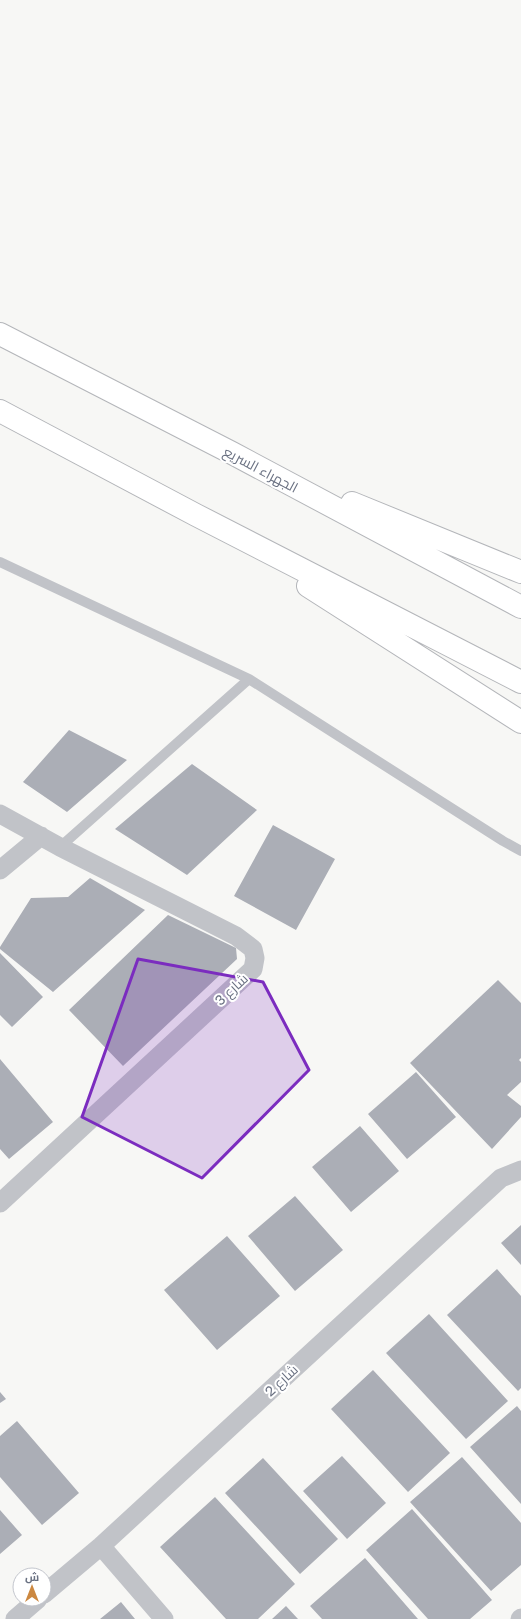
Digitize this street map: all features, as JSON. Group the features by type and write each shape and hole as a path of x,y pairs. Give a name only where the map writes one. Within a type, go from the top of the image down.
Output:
{"highway":[{"name":"الجهراء السريع","path":"0,334 232,453 521,607"},
{"path":"0,411 196,515 521,682"},
{"path":"232,453 521,572"},
{"path":"196,515 521,722"}],"street":[{"name":"شارع 3","path":"0,814 60,847 236,936 253,948 255,958 253,969 0,1203"},
{"path":"0,870 41,836"},
{"name":"شارع 2","path":"52,1587 101,1546 501,1178 521,1170"},
{"path":"101,1546 164,1619"},
{"path":"15,1619 29,1607"}],"lane":[{"path":"0,562 249,679 489,833 521,851"},
{"path":"60,847 249,679"}],"highlighted area":[{"path":"138,959 263,982 309,1070 202,1178 82,1117"}],"building":[{"path":"69,730 127,760 67,812 23,782"},
{"path":"192,764 257,810 187,875 115,829"},
{"path":"273,825 335,859 296,930 234,896"},
{"path":"90,878 145,910 53,992 0,949 0,947 31,898 68,897"},
{"path":"168,915 236,948 237,959 123,1066 69,1010"},
{"path":"0,953 43,997 12,1027 0,1015"},
{"path":"498,980 521,1003 521,1058 519,1060 521,1062 521,1082 507,1095 521,1106 521,1117 492,1149 410,1063"},
{"path":"0,1059 53,1122 9,1159 0,1149"},
{"path":"416,1072 456,1117 407,1159 368,1114"},
{"path":"360,1126 399,1171 351,1212 312,1167"},
{"path":"295,1196 343,1250 295,1291 248,1236"},
{"path":"521,1225 521,1265 501,1243"},
{"path":"227,1236 280,1296 217,1350 164,1290"},
{"path":"497,1269 521,1296 521,1388 518,1391 447,1315"},
{"path":"429,1314 508,1401 466,1439 386,1353"},
{"path":"373,1370 450,1453 408,1492 331,1409"},
{"path":"0,1392 6,1399 0,1403"},
{"path":"517,1406 521,1411 521,1504 470,1447"},
{"path":"17,1421 79,1493 42,1525 0,1477 0,1436"},
{"path":"342,1456 386,1503 347,1539 303,1491"},
{"path":"462,1457 521,1523 521,1565 491,1591 410,1502"},
{"path":"263,1458 338,1539 300,1574 225,1493"},
{"path":"215,1497 295,1584 258,1619 226,1619 160,1547"},
{"path":"412,1509 492,1600 470,1619 428,1619 366,1550"},
{"path":"0,1510 22,1535 0,1554"},
{"path":"365,1558 418,1619 322,1619 310,1606"},
{"path":"121,1602 135,1619 100,1619"},
{"path":"286,1606 298,1619 272,1619"}]}
